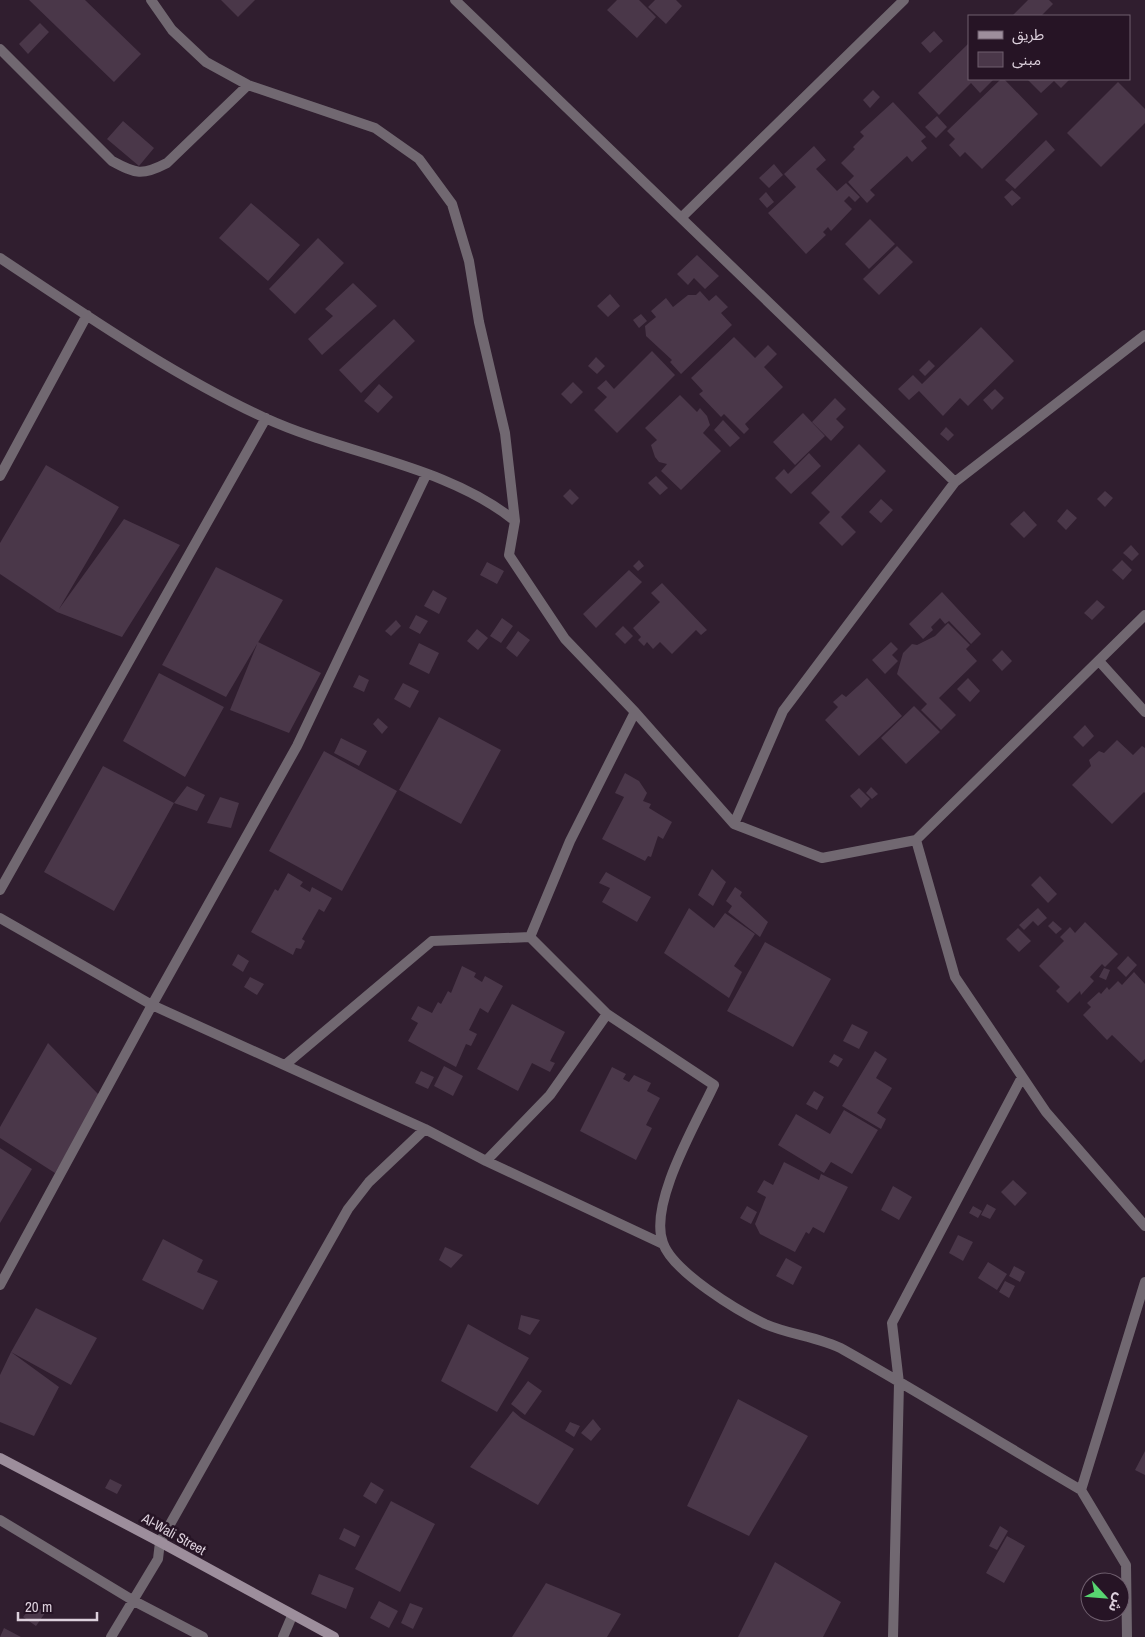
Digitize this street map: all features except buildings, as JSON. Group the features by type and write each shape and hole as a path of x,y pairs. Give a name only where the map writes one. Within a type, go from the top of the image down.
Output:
{"main road":[{"name":"Al-Wali Street","path":"0,1458 160,1542 292,1616 334,1637"}],"street":[{"path":"151,0 172,30 206,62 248,85 375,128 419,159 452,204 469,261 478,322 505,432 515,521 509,555 565,639 635,712 734,824 822,858 916,840 1145,615"},
{"path":"455,0 955,482"},
{"path":"681,218 904,0"},
{"path":"0,49 112,161 134,173 152,171 167,163 248,85"},
{"path":"0,258 87,315 199,384 266,418 328,443 458,485 496,505 515,521"},
{"path":"0,476 87,315"},
{"path":"734,824 783,711 955,482 1145,336"},
{"path":"0,890 266,418"},
{"path":"0,1284 152,1005 297,746 426,475"},
{"path":"1099,661 1145,712"},
{"path":"530,937 570,841 635,712"},
{"path":"916,840 955,977 1046,1112 1145,1226"},
{"path":"0,918 152,1005 425,1129 486,1161 663,1244"},
{"path":"284,1064 432,941 530,937 607,1014 714,1085 667,1184 659,1225 663,1244 678,1266 708,1289 765,1324 841,1349 1081,1490 1126,1565 1127,1637"},
{"path":"486,1161 550,1095 607,1014"},
{"path":"893,1637 898,1383 892,1323 1022,1077"},
{"path":"111,1637 142,1588 158,1559 160,1542 348,1209 369,1182 425,1129"},
{"path":"1081,1490 1145,1282"},
{"path":"0,1520 134,1601 203,1637"},
{"path":"283,1637 292,1616"}]}
